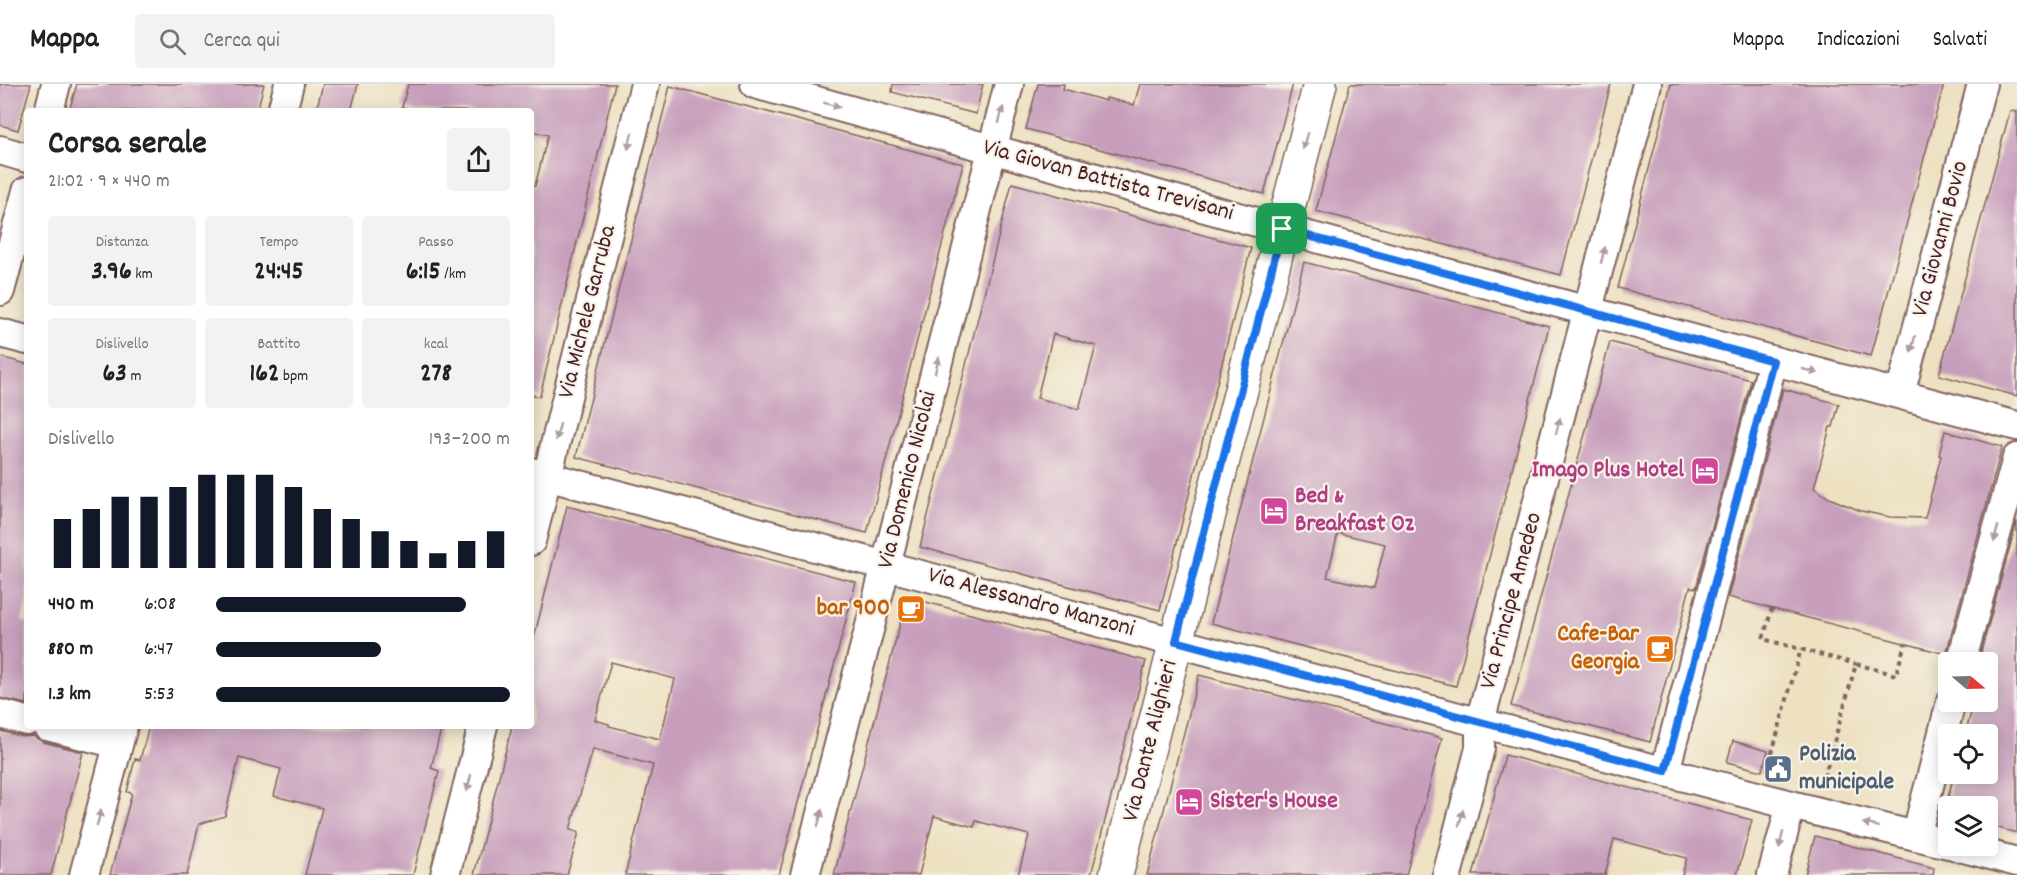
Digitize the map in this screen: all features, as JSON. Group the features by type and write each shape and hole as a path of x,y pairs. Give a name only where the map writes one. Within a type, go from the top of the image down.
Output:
{"street":[{"path":"50,108 56,84"},
{"path":"283,108 290,84"},
{"name":"Via Michele Garruba","path":"534,516 539,475 645,84"},
{"name":"Via Giovan Battista Trevisani","path":"755,84 1282,229 2017,426"},
{"name":"Via Domenico Nicolai","path":"805,875 1009,84"},
{"name":"Via Dante Alighieri","path":"1116,875 1320,84"},
{"name":"Via Principe Amedeo","path":"1447,875 1480,748 1480,722 1647,84"},
{"name":"Via Giovanni Bovio","path":"1900,394 1982,84"},
{"path":"0,150 24,157"},
{"path":"0,291 24,202"},
{"path":"0,333 24,339"},
{"path":"1665,771 1773,361"},
{"path":"1964,652 2017,458"},
{"name":"Via Alessandro Manzoni","path":"539,475 1176,641 1791,805 1938,842"},
{"path":"1916,836 1948,712"},
{"path":"0,714 24,720"},
{"path":"71,729 120,735 84,875"},
{"path":"445,875 482,729"},
{"path":"1772,875 1791,805"},
{"path":"1994,856 2017,862"}],"path":[{"path":"1772,609 1763,639 1896,675 1905,644"},
{"path":"1766,774 1801,649"},
{"path":"1821,788 1856,664"}],"building":[{"path":"0,84 31,84 18,130 0,125"},
{"path":"77,84 264,84 258,108 70,108"},
{"path":"323,84 358,84 352,108 317,108"},
{"path":"408,84 615,84 540,396 534,395 534,186 548,135 534,132 534,108 402,107"},
{"path":"893,84 983,84 976,114 892,92"},
{"path":"1038,84 1064,84 1063,89 1106,101 1106,98 1134,105 1140,84 1293,84 1264,194 1026,129"},
{"path":"1350,84 1611,84 1561,275 1316,211"},
{"path":"1671,84 1944,84 1871,356 1618,288"},
{"path":"670,86 963,164 867,533 576,457"},
{"path":"2010,111 2017,112 2017,396 1939,375"},
{"path":"1012,183 1251,248 1160,610 920,547","holes":["1053,334 1096,346 1079,409 1037,398"]},
{"path":"1304,262 1549,326 1456,686 1211,623","holes":["1338,533 1385,544 1374,588 1327,577"]},
{"path":"1610,342 1751,380 1696,588 1690,587 1650,742 1511,706"},
{"path":"0,357 24,363 24,612 22,621 24,622 24,703 0,698"},
{"path":"1783,389 1839,404 1833,427 1830,427 1814,488 1829,498 1861,511 1890,517 1925,518 1945,431 2002,447 1947,652 1938,652 1728,597"},
{"path":"567,506 856,582 779,875 625,875 653,765 593,749 570,830 579,832 567,875 474,875 511,729 534,729 534,638","holes":["611,662 675,679 660,739 609,726 609,724 595,720"]},
{"path":"2017,521 2017,833 1998,828 1998,796 1948,796 1952,784 1998,784 1998,724 1968,724 1971,712 1998,712 1998,652 1981,652"},
{"path":"907,597 1146,661 1091,875 1018,875 1029,835 976,821 974,827 934,816 919,875 834,875"},
{"path":"1199,675 1442,738 1406,875 1147,875"},
{"path":"148,729 441,729 431,768 439,771 413,875 305,875 322,808 274,796 281,769 239,758 225,816 199,824 187,875 110,875 132,793 127,792 135,759 140,760"},
{"path":"0,731 23,737 33,736 43,742 83,752 51,875 0,875"},
{"path":"1733,741 1768,751 1762,771 1727,762"},
{"path":"1505,755 1752,820 1737,875 1682,875 1687,858 1614,839 1605,875 1473,875"},
{"path":"1815,836 1934,868 1933,875 1805,875"}],"place":[{"name":"Imago Plus Hotel","path":"1705,471"},
{"name":"Bed & Breakfast Oz","path":"1274,511"},
{"name":"bar 900","path":"911,609"},
{"name":"Cafe-Bar Georgia","path":"1660,649"},
{"name":"Polizia municipale","path":"1778,769"},
{"name":"Sister's House","path":"1189,802"}],"route":[{"path":"1282,229 1773,361 1665,771 1176,641 1282,229"}]}
